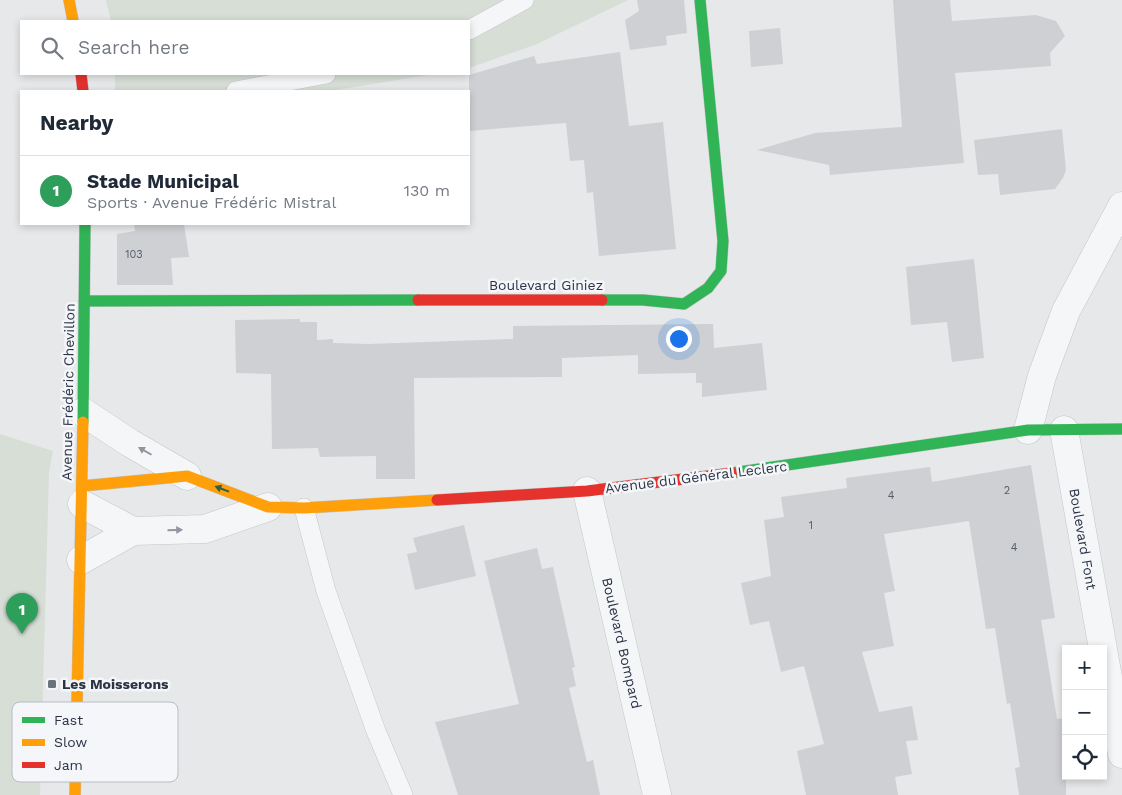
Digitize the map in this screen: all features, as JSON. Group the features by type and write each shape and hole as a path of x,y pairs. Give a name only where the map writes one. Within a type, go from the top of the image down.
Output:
{"street":[{"path":"69,0 73,20"},
{"name":"Boulevard Giniez","path":"84,301 643,300 684,304 708,288 721,271 723,240 700,0"},
{"path":"81,75 82,90"},
{"path":"1028,430 1042,376 1066,311 1122,206"},
{"name":"Avenue Frédéric Chevillon","path":"76,702 82,495 85,225"},
{"name":"Avenue du Général Leclerc","path":"83,412 130,443 187,476 268,507 304,508 587,491 709,476 1028,430 1122,429"},
{"name":"Boulevard Font","path":"1064,430 1102,645"},
{"name":"Avenue du Général Leclerc","path":"82,495 187,476"},
{"name":"Boulevard Bompard","path":"587,491 657,795"},
{"name":"Avenue du Général Leclerc","path":"82,495 133,531"},
{"name":"Avenue du Général Leclerc","path":"80,560 133,531 205,529 268,507"},
{"name":"Boulevard Font","path":"1107,671 1122,754"},
{"name":"Avenue Frédéric Chevillon","path":"74,782 74,795"}],"lane":[{"path":"470,29 524,0"},
{"path":"241,90 321,75"},
{"path":"304,508 326,591 376,731 402,795"}],"shaded area":[{"path":"106,0 628,0 537,44 470,68 470,20 111,20"},
{"path":"115,75 428,75 336,90 115,90"},
{"path":"0,434 53,451 49,472 43,702 12,702 12,782 40,782 40,795 0,795"}],"building":[{"path":"637,0 684,0 687,33 666,36 667,45 630,50 625,20 639,11"},
{"path":"893,0 950,0 952,21 1036,15 1056,21 1065,36 1050,53 1051,66 955,73 964,163 830,175 829,165 757,150 815,133 902,127"},
{"path":"780,28 783,64 751,67 749,31"},
{"path":"620,52 629,126 663,122 676,249 599,256 593,192 587,193 584,160 570,161 566,123 470,131 469,75 534,56 537,64"},
{"path":"1062,129 1066,170 1055,189 1000,195 998,174 978,175 974,140"},
{"path":"134,225 184,225 189,257 171,258 173,285 117,285 117,234 135,231"},
{"path":"974,259 984,358 952,362 947,322 911,325 906,267"},
{"path":"300,319 300,322 317,322 317,340 333,339 333,343 369,344 513,339 513,326 713,324 714,348 762,343 767,390 702,397 702,383 696,383 696,373 638,374 638,355 562,358 562,377 414,378 415,479 376,479 376,456 320,457 318,448 272,449 271,374 236,373 235,320"},
{"path":"1031,465 1055,618 1041,620 1057,719 1062,718 1062,780 1066,780 1066,795 1019,795 1015,768 1020,767 1010,703 1007,704 995,628 986,629 969,521 884,534 895,591 884,593 894,646 862,652 879,712 912,706 918,740 906,741 912,774 895,777 898,795 806,795 797,751 824,744 804,666 781,672 769,621 750,625 741,583 771,576 764,520 784,517 781,497 847,488 846,478 930,467 932,482"},
{"path":"464,525 476,576 415,590 407,554 417,552 413,538"},
{"path":"537,548 542,569 553,567 575,667 572,668 576,686 569,688 587,762 593,760 600,795 458,795 435,722 519,704 484,561"}],"traffic: fast":[{"path":"602,300 643,300 684,304 708,288 721,271 723,241 700,0"},
{"path":"83,422 85,225"},
{"path":"84,301 418,300"},
{"path":"732,473 1028,430 1122,429"}],"traffic: slow":[{"path":"69,0 73,20"},
{"path":"77,702 83,422"},
{"path":"82,486 187,476 268,507 304,508 437,500"},
{"path":"75,782 75,795"}],"traffic: jam":[{"path":"81,75 83,90"},
{"path":"418,300 602,300"},
{"path":"437,500 587,491 732,473"}],"place":[{"name":"Stade Municipal","path":"22,634"},
{"name":"Les Moisserons","path":"52,684"}]}
